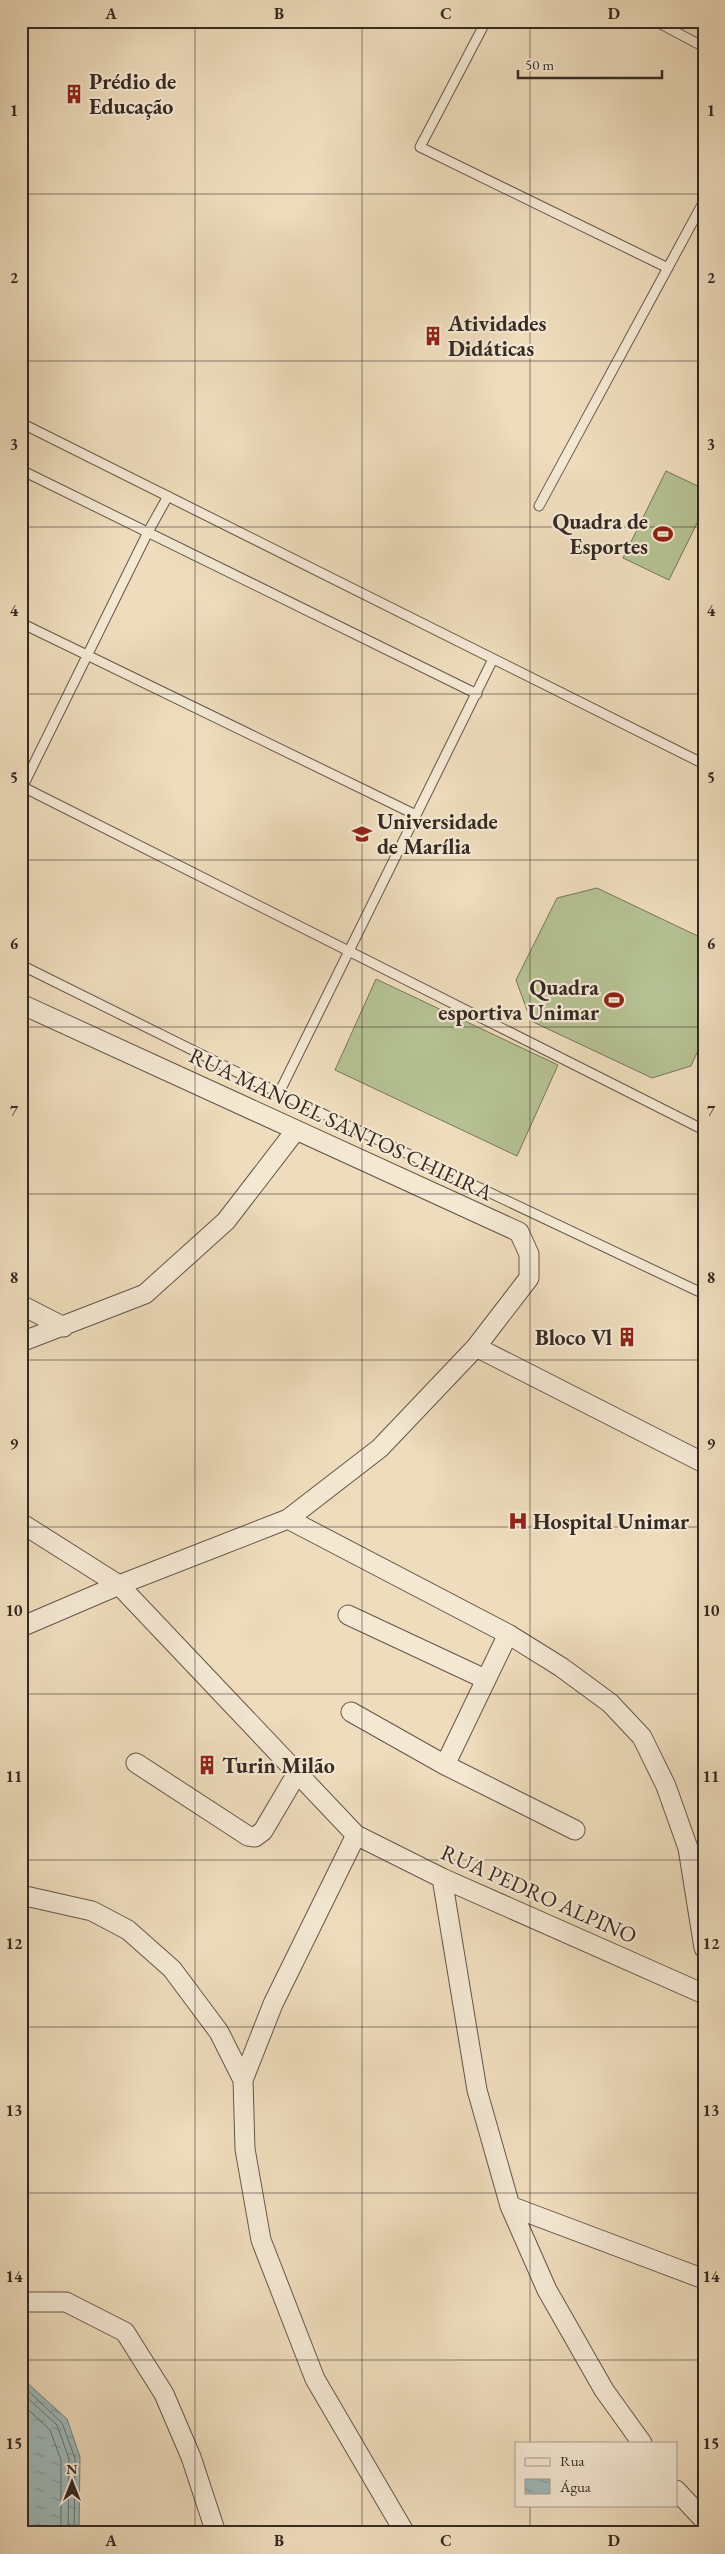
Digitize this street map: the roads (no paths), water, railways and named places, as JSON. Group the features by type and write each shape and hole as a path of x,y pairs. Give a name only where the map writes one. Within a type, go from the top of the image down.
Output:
{"street":[{"name":"RUA MANOEL SANTOS CHIEIRA","path":"21,1004 519,1232 529,1254 529,1278 476,1347 380,1448 288,1519 119,1585 21,1627"},
{"path":"21,1342 64,1327 144,1294 226,1221 296,1130"},
{"path":"21,1305 64,1327"},
{"path":"476,1347 704,1463"},
{"path":"288,1519 508,1634 561,1667 610,1703 642,1737 666,1786 688,1848 704,1948"},
{"name":"RUA PEDRO ALPINO","path":"21,1523 119,1585 296,1775 356,1835 442,1878 704,1994"},
{"path":"348,1615 485,1679"},
{"path":"445,1764 508,1634"},
{"path":"351,1712 445,1764 575,1830"},
{"path":"136,1763 248,1836 255,1837 263,1831 296,1775"},
{"path":"356,1835 273,2004 243,2080 245,2148 262,2240 316,2379 405,2533"},
{"path":"442,1878 477,2090 510,2206 547,2290 604,2390 641,2442"},
{"path":"21,1895 92,1911 128,1930 172,1969 219,2032 243,2080"},
{"path":"510,2206 704,2279"},
{"path":"21,2302 66,2302 125,2332 164,2394 191,2457 216,2533"},
{"path":"678,2492 704,2520"}],"lane":[{"path":"486,21 420,147 668,268"},
{"path":"655,21 704,46"},
{"path":"539,506 704,201"},
{"path":"21,423 704,764"},
{"path":"21,470 477,694"},
{"path":"168,496 148,532 22,788 349,950 704,1130"},
{"path":"21,623 416,815"},
{"path":"279,1093 494,659"},
{"path":"21,965 279,1093 704,1294"}],"water":[{"path":"21,2380 24,2380 67,2419 80,2457 79,2533 21,2533"}],"place":[{"name":"Prédio de Educação","path":"74,94"},
{"name":"Atividades Didáticas","path":"433,336"},
{"name":"Quadra de Esportes","path":"663,534"},
{"name":"Universidade de Marília","path":"362,834"},
{"name":"Quadra esportiva Unimar","path":"614,1000"},
{"name":"Bloco Vl","path":"627,1337"},
{"name":"Hospital Unimar","path":"518,1521"},
{"name":"Turin Milão","path":"207,1765"}]}
